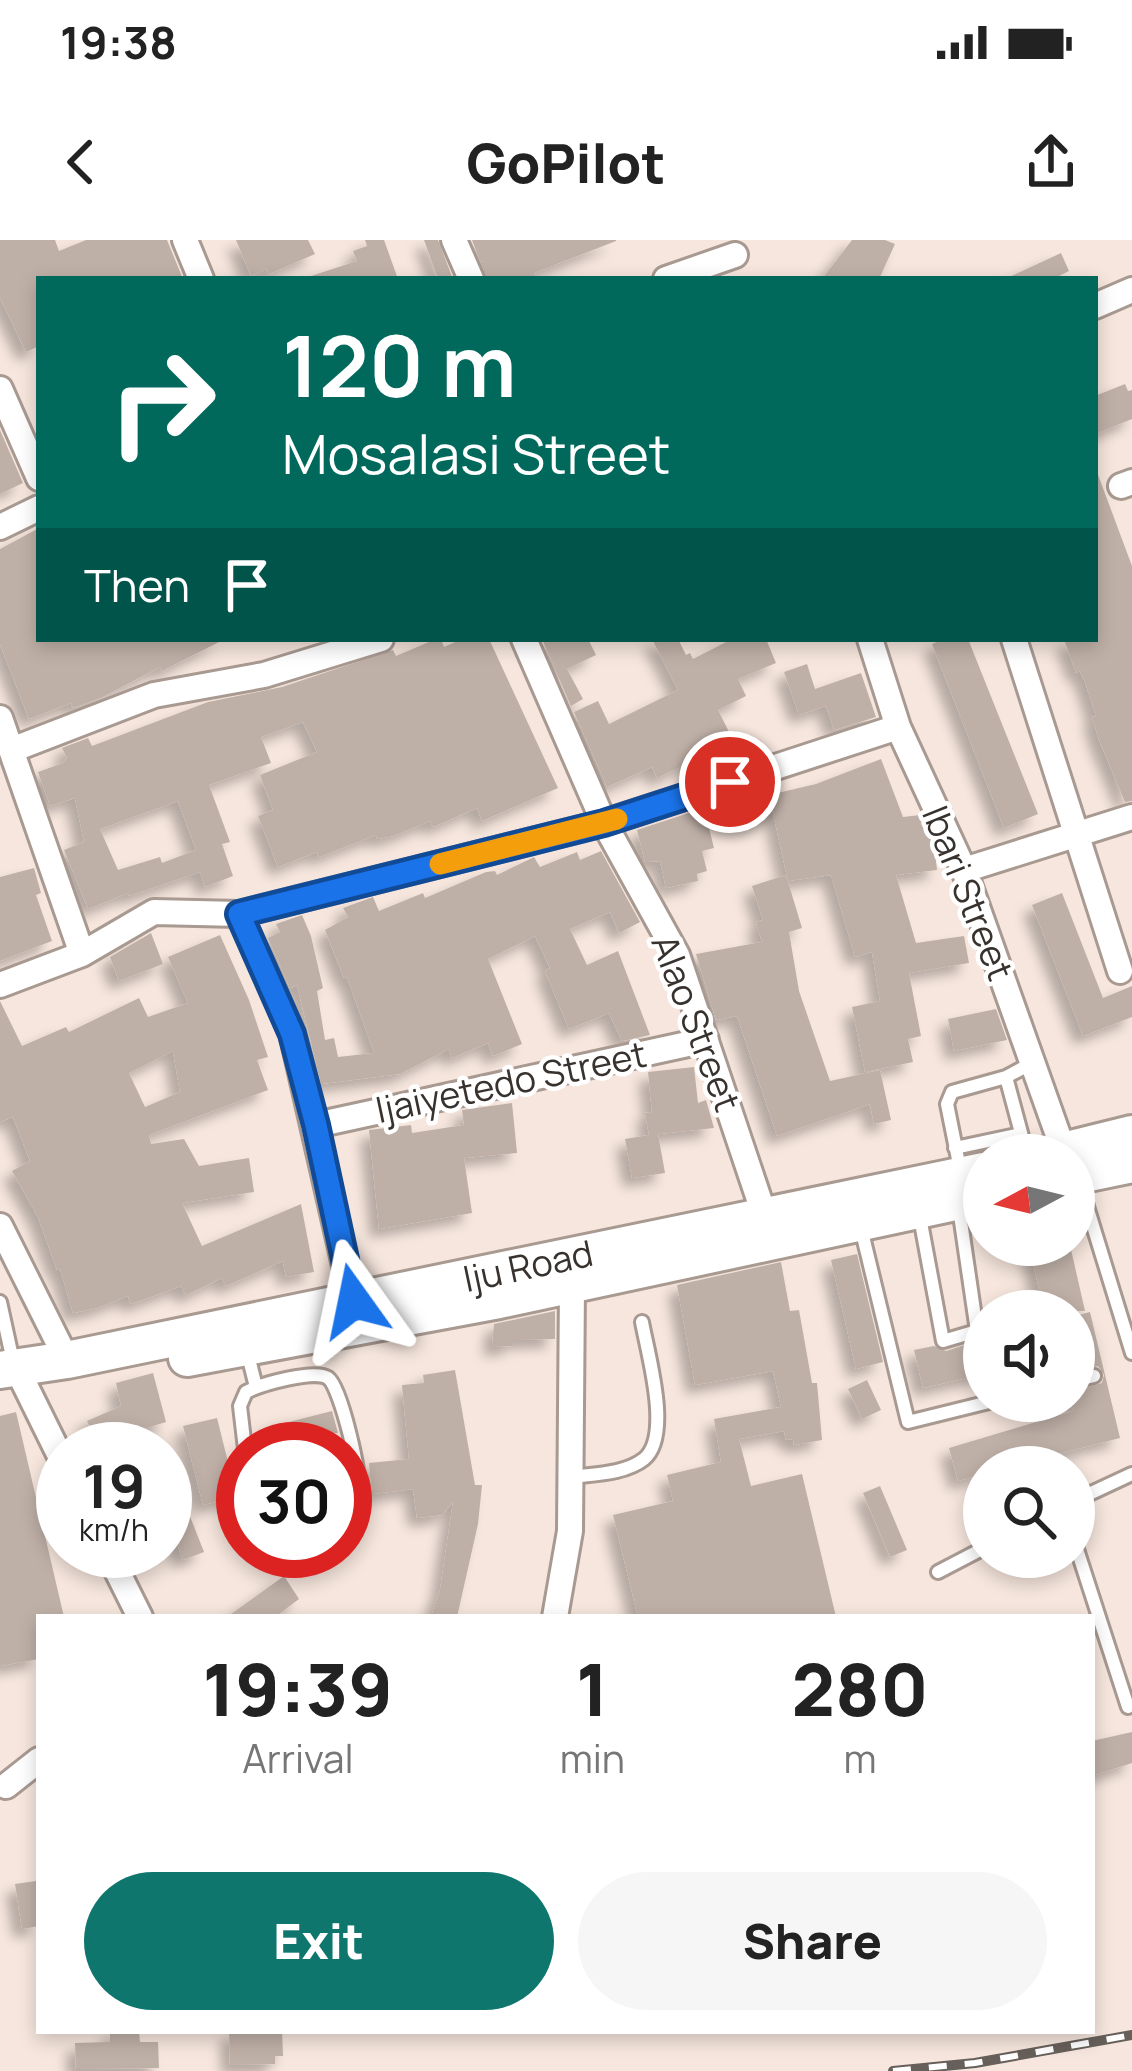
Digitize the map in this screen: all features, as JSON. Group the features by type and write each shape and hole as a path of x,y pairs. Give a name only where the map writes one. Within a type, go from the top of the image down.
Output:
{"main road":[{"path":"1095,1145 1132,1134"},
{"path":"1095,1161 1132,1164"},
{"name":"Iju Road","path":"9,1376 247,1350 356,1315 765,1216 963,1179"},
{"name":"Iju Road","path":"9,1376 67,1360 572,1286 919,1210 963,1181"}],"street":[{"path":"185,240 200,276"},
{"path":"454,240 470,276"},
{"path":"676,276 736,258"},
{"path":"1098,305 1132,290"},
{"path":"0,389 36,471"},
{"path":"0,527 36,509"},
{"path":"14,749 154,695 264,675 372,642"},
{"name":"Alao Street","path":"525,642 604,823 677,955 765,1216"},
{"name":"Ibari Street","path":"870,642 898,727 964,870 1032,1063 1047,1134"},
{"path":"1015,642 1120,971"},
{"path":"0,718 82,954"},
{"path":"0,985 82,954 154,912 239,914 604,823 898,727"},
{"path":"964,870 1132,818"},
{"path":"239,914 292,1034 356,1315"},
{"name":"Ijaiyetedo Street","path":"316,1125 706,1040"},
{"path":"0,1226 67,1360"},
{"path":"556,1614 570,1532 572,1286"},
{"path":"9,1376 38,1422"},
{"path":"120,1578 138,1614"},
{"path":"6,1786 36,1762"}],"lane":[{"path":"963,1160 947,1104 952,1092 1006,1077 1032,1063"},
{"path":"1006,1077 1038,1134"},
{"path":"919,1210 943,1341 977,1331 973,1266"},
{"path":"860,1223 908,1422 963,1408"},
{"path":"1095,1263 1132,1353"},
{"path":"0,1302 9,1376"},
{"path":"571,1477 608,1473 641,1462 656,1446 658,1422 642,1322"},
{"path":"247,1350 256,1387"},
{"path":"242,1422 243,1396 256,1387 316,1374 336,1386 345,1422"},
{"path":"1095,1491 1132,1474"},
{"path":"938,1572 963,1559"},
{"path":"1086,1578 1127,1708"}],"building":[{"path":"0,240 55,240 59,251 86,240 167,240 182,276 36,276 36,347 26,352 0,298"},
{"path":"236,240 308,240 315,254 269,274 266,269 251,276"},
{"path":"365,240 384,240 397,276 311,276 357,261 353,251 367,246"},
{"path":"424,240 438,240 452,276 437,276"},
{"path":"472,240 616,240 535,276 486,276"},
{"path":"852,240 895,244 880,276 824,276"},
{"path":"1061,253 1069,271 1059,276 1011,276"},
{"path":"1125,384 1132,390 1132,419 1098,433 1098,395"},
{"path":"0,430 23,483 0,494"},
{"path":"1098,475 1132,566 1132,801 1125,802 1099,740 1085,682 1080,671 1076,673 1065,642 1098,642"},
{"path":"36,530 36,642 219,642 101,698 73,708 71,703 29,719 0,644 0,549"},
{"path":"429,642 442,642 444,647 455,642 490,642 558,788 482,821 477,808 433,827 430,821 393,836 377,839 376,835 278,867 258,816 273,810 260,775 317,752 303,722 261,737 271,763 209,785 230,842 222,844 233,876 205,887 200,872 88,909 64,850 84,842 75,798 50,806 38,772 63,763 67,758 62,748 88,738 92,746 208,702 282,687 393,650 396,656","holes":["178,801 196,850 162,863 160,857 118,870 100,829"]},
{"path":"543,642 590,642 596,655 567,669 583,699 571,706"},
{"path":"654,642 680,642 693,659 726,642 767,642 776,663 738,679 746,696 718,710 740,754 715,762 712,752 657,778 652,767 607,787 574,712 598,701 609,724 678,690"},
{"path":"969,642 1038,814 1004,828 932,644"},
{"path":"807,664 815,689 861,673 876,717 834,730 826,706 799,715 784,672"},
{"path":"881,759 903,817 920,815 934,844 937,870 896,875 916,943 964,936 969,963 909,973 921,1036 908,1039 913,1062 865,1072 852,1007 880,1001 872,952 855,957 831,875 788,881 769,795 816,784"},
{"path":"704,808 714,848 702,851 707,871 697,874 698,881 666,888 660,861 645,862 637,830"},
{"path":"601,851 640,922 619,933 610,912 570,929 587,965 618,951 650,1035 622,1041 609,1013 569,1029 535,936 488,959 522,1044 493,1056 488,1043 452,1058 449,1049 400,1074 321,1084 297,985 290,988 268,938 280,932 276,924 302,915 311,936 323,988 317,991 325,1040 334,1038 338,1057 374,1053 325,930 348,917 343,908 373,897 379,911 486,872 497,875 534,857 540,867 577,852 580,860"},
{"path":"34,868 41,893 36,895 52,941 0,961 0,877"},
{"path":"786,875 802,928 789,932 799,991 830,1081 880,1070 891,1120 874,1124 870,1104 777,1136 737,1016 716,1020 696,954 762,942 756,922 763,920 752,886"},
{"path":"1062,893 1103,998 1132,986 1132,1017 1083,1036 1032,905"},
{"path":"151,933 163,964 119,981 110,957"},
{"path":"220,935 268,1057 257,1060 268,1090 149,1135 151,1144 184,1139 199,1166 249,1158 254,1192 182,1203 202,1246 301,1204 314,1272 286,1277 283,1261 226,1286 222,1278 186,1295 181,1286 131,1304 128,1296 73,1313 38,1217 12,1171 30,1161 13,1117 0,1122 0,1001 22,1046 66,1027 69,1032 139,998 148,1017 188,1003 168,957","holes":["173,1051 180,1092 145,1107 129,1073"]},
{"path":"996,1009 1007,1040 954,1051 948,1019"},
{"path":"694,1067 698,1103 706,1100 714,1128 658,1134 665,1173 632,1178 625,1139 649,1135 645,1113 652,1112 648,1072"},
{"path":"512,1103 517,1153 464,1158 472,1213 379,1229 369,1130 411,1125 412,1133 464,1125 462,1110"},
{"path":"857,1254 883,1362 856,1369 831,1260"},
{"path":"781,1262 790,1311 799,1310 812,1383 817,1383 822,1440 794,1445 793,1439 786,1440 784,1431 739,1439 751,1486 802,1474 835,1614 637,1614 613,1515 673,1501 667,1475 721,1462 714,1419 781,1407 773,1371 695,1385 677,1285"},
{"path":"1034,1266 1075,1266 1080,1290 1039,1290"},
{"path":"555,1311 555,1339 512,1340 512,1346 492,1347 494,1324"},
{"path":"1095,1333 1120,1438 1089,1446 963,1446 963,1480 958,1481 949,1448 1036,1422 1095,1422 1095,1385 1102,1383 1104,1375 1098,1366"},
{"path":"934,1346 946,1351 963,1346 963,1379 923,1388 914,1350"},
{"path":"455,1370 475,1485 482,1485 458,1614 432,1614 453,1502 442,1515 417,1518 413,1489 372,1494 372,1463 409,1459 402,1385 424,1383 423,1375"},
{"path":"153,1373 166,1422 87,1422 121,1406 116,1383"},
{"path":"867,1380 881,1410 862,1419 848,1389"},
{"path":"332,1411 335,1422 289,1422"},
{"path":"16,1412 36,1497 36,1578 55,1578 63,1614 36,1614 36,1660 0,1666 0,1416"},
{"path":"217,1418 218,1422 216,1502 203,1505 192,1462 192,1424"},
{"path":"880,1486 907,1550 890,1557 863,1493"},
{"path":"192,1521 204,1552 192,1557"},
{"path":"285,1578 299,1599 279,1614 231,1614"},
{"path":"1132,1732 1132,1763 1095,1775 1095,1740"},
{"path":"36,1881 36,1927 22,1929 15,1884"},
{"path":"110,2034 139,2034 140,2042 158,2042 159,2068 76,2069 75,2043 110,2042"},
{"path":"229,2034 282,2034 283,2056 275,2056 275,2064 230,2065"}],"railway":[{"path":"893,2071 975,2063 1132,2035"}],"slow traffic":[{"path":"440,864 617,819"}],"route":[{"path":"354,1301 292,1034 239,914 604,823 730,782"}]}
